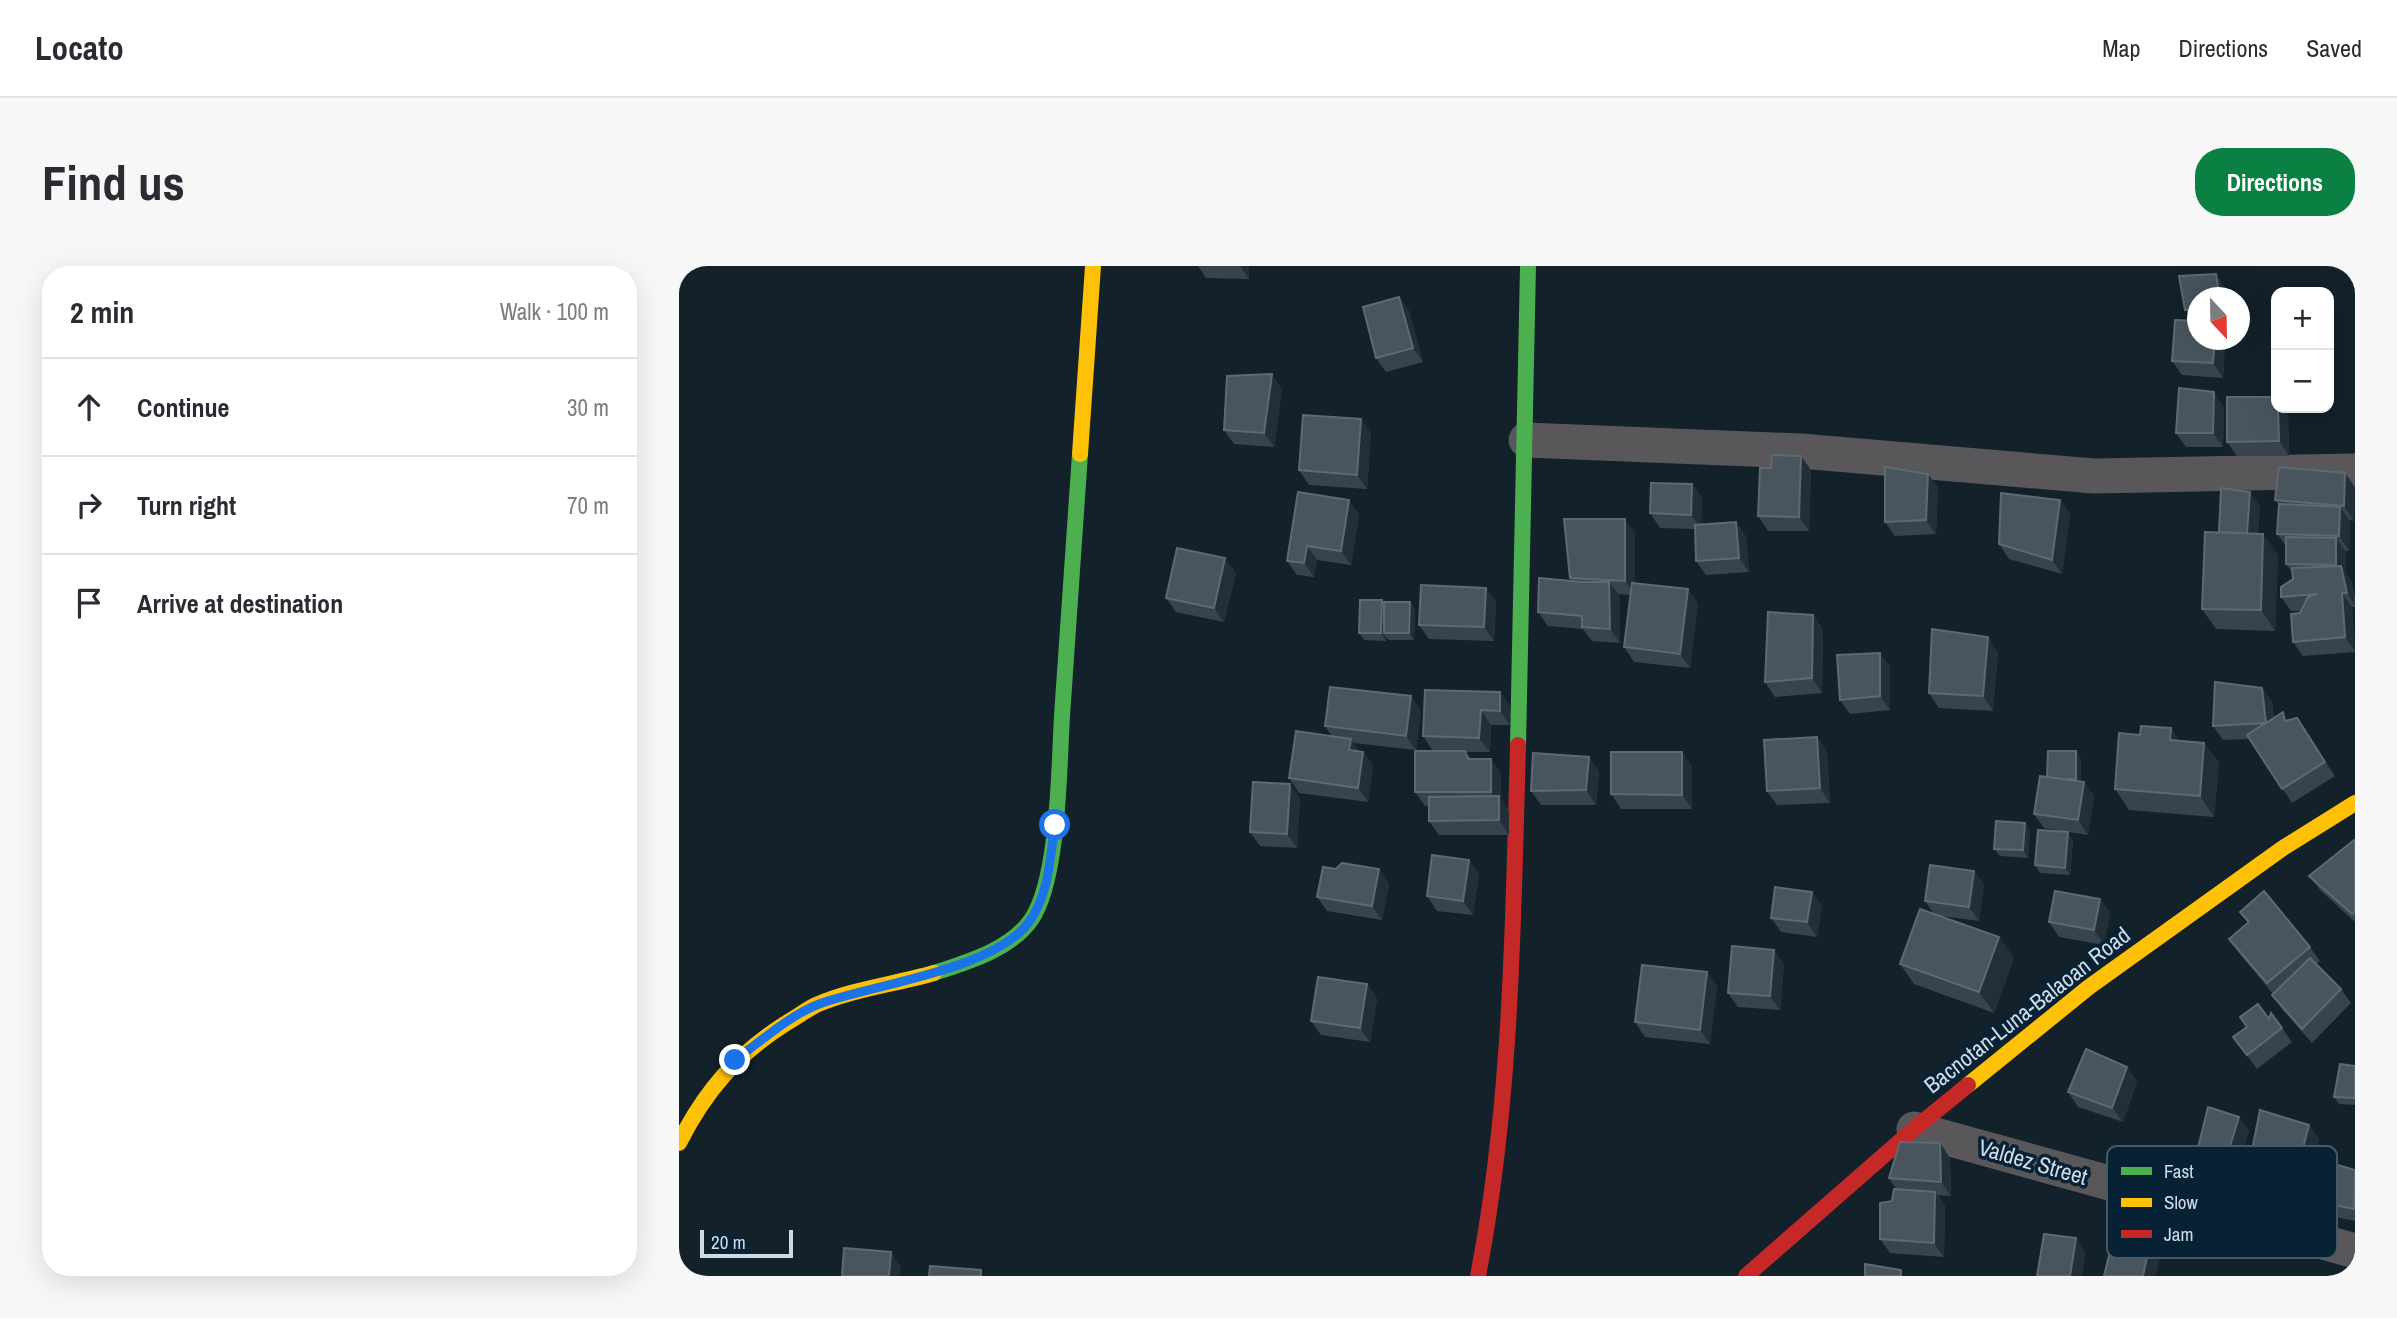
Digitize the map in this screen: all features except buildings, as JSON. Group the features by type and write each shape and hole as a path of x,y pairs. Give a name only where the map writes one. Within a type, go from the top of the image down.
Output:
{"street":[{"path":"679,1143 702,1100 735,1060 777,1029 817,1005 919,977 978,957 1016,937 1031,921 1041,900 1055,825 1093,266"},
{"path":"1478,1276 1499,1158 1510,1018 1526,440 1528,266"},
{"path":"1526,440 1801,451 2094,476 2355,471"},
{"name":"Bacnotan-Luna-Balaoan Road","path":"1746,1276 1914,1129 2089,987 2283,848 2355,803"},
{"name":"Valdez Street","path":"1914,1129 2107,1182"},
{"name":"Valdez Street","path":"2337,1246 2355,1251"}],"traffic: fast":[{"path":"1518,745 1528,266"},
{"path":"934,973 987,954 1012,939 1031,920 1047,878 1056,822 1080,454"}],"traffic: slow":[{"path":"1080,454 1093,266"},
{"path":"1968,1085 2089,987 2283,848 2355,803"},
{"path":"679,1143 712,1090 738,1060 770,1034 812,1007 830,999 934,973"}],"traffic: jam":[{"path":"1478,1276 1498,1144 1504,1078 1512,945 1518,745"},
{"path":"1746,1276 1968,1085"}],"route":[{"path":"735,1060 777,1029 817,1005 919,977 978,957 1016,937 1031,921 1041,900 1055,825"}]}
